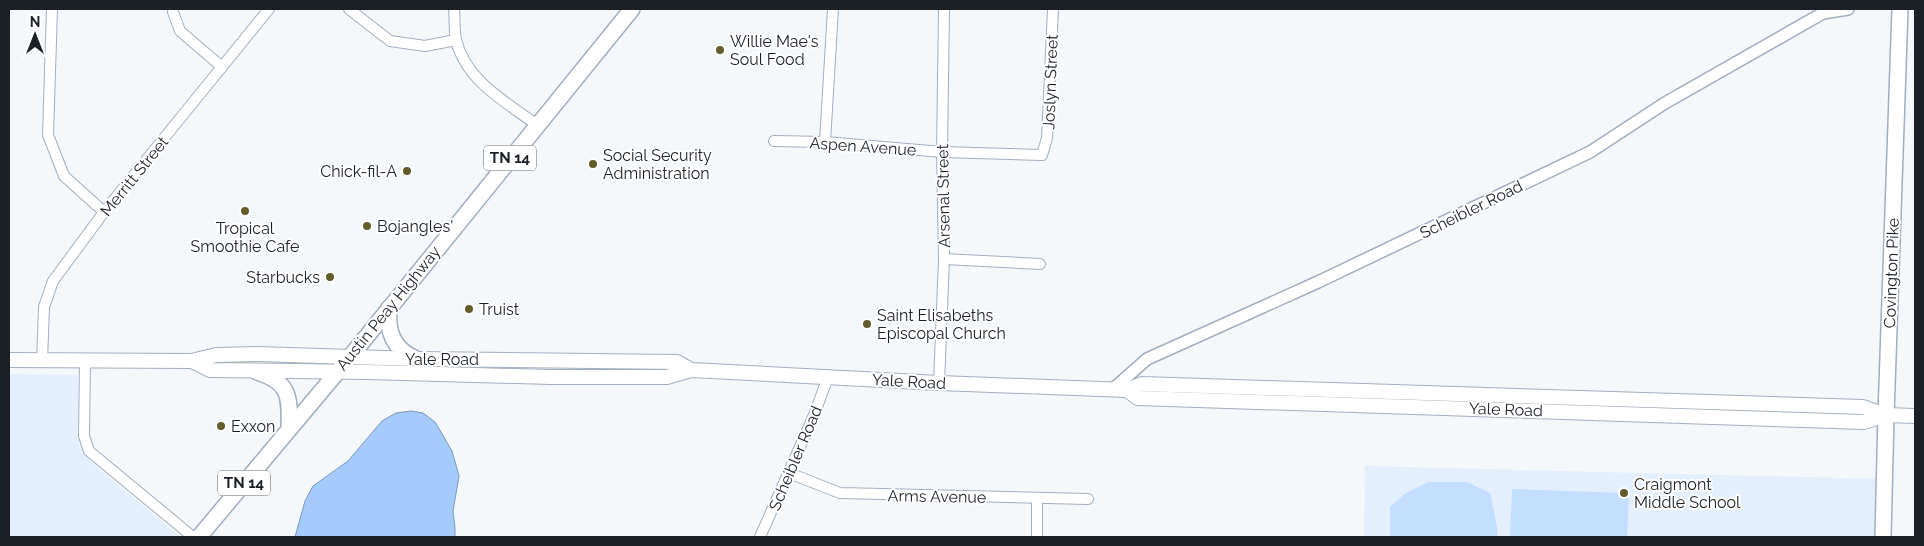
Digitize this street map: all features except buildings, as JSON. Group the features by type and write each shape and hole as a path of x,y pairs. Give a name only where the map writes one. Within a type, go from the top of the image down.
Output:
{"main road":[{"name":"Austin Peay Highway","path":"199,537 350,357 632,9"},
{"name":"Covington Pike","path":"1883,537 1900,9"},
{"path":"389,308 388,320 396,345 404,354 416,359"},
{"name":"Yale Road","path":"9,360 192,361 216,355 677,362 691,370"},
{"name":"Yale Road","path":"192,361 210,370 257,372 667,377 691,370 1112,390 1127,390 1142,384 1863,407 1886,415 1915,416"},
{"path":"257,372 279,381 284,389 289,408 289,428"}],"street":[{"path":"52,9 48,134 64,176 104,212"},
{"name":"Merritt Street","path":"42,361 44,307 53,281 104,212 269,9"},
{"path":"349,9 390,41 425,46 456,40"},
{"path":"454,9 456,40 466,65 484,86 537,125"},
{"path":"825,142 833,9"},
{"name":"Arsenal Street","path":"939,383 944,259 942,152 944,9"},
{"name":"Joslyn Street","path":"1042,155 1047,138 1053,9"},
{"name":"Scheibler Road","path":"1112,390 1147,359 1318,282 1590,152 1664,103 1823,11 1848,9"},
{"path":"173,12 180,31 222,67"},
{"name":"Aspen Avenue","path":"774,141 825,142 942,152 1042,155"},
{"path":"944,259 1040,264"},
{"path":"85,361 84,436 89,451 193,537"},
{"name":"Scheibler Road","path":"760,537 814,415 828,377"},
{"name":"Arms Avenue","path":"789,473 840,493 1088,499"},
{"path":"1037,498 1037,537"}],"shaded area":[{"path":"9,374 78,375 79,444 92,463 177,534 174,537 9,537"},
{"path":"411,411 423,413 435,422 452,451 459,476 453,511 455,537 295,537 305,501 313,486 348,461 382,421 396,413"},
{"name":"Craigmont Middle School","path":"1365,466 1884,479 1883,537 1364,537"},
{"path":"1428,482 1467,482 1490,493 1497,526 1497,537 1390,537 1390,507 1406,493"},
{"path":"1512,489 1624,493 1629,499 1627,537 1510,537"}],"place":[{"name":"Willie Mae's Soul Food","path":"720,50"},
{"name":"Social Security Administration","path":"593,164"},
{"name":"Chick-fil-A","path":"407,171"},
{"name":"Tropical Smoothie Cafe","path":"245,211"},
{"name":"Bojangles'","path":"367,226"},
{"name":"Starbucks","path":"330,277"},
{"name":"Truist","path":"469,309"},
{"name":"Saint Elisabeths Episcopal Church","path":"867,324"},
{"name":"Exxon","path":"221,426"},
{"name":"Craigmont Middle School","path":"1624,493"}]}
